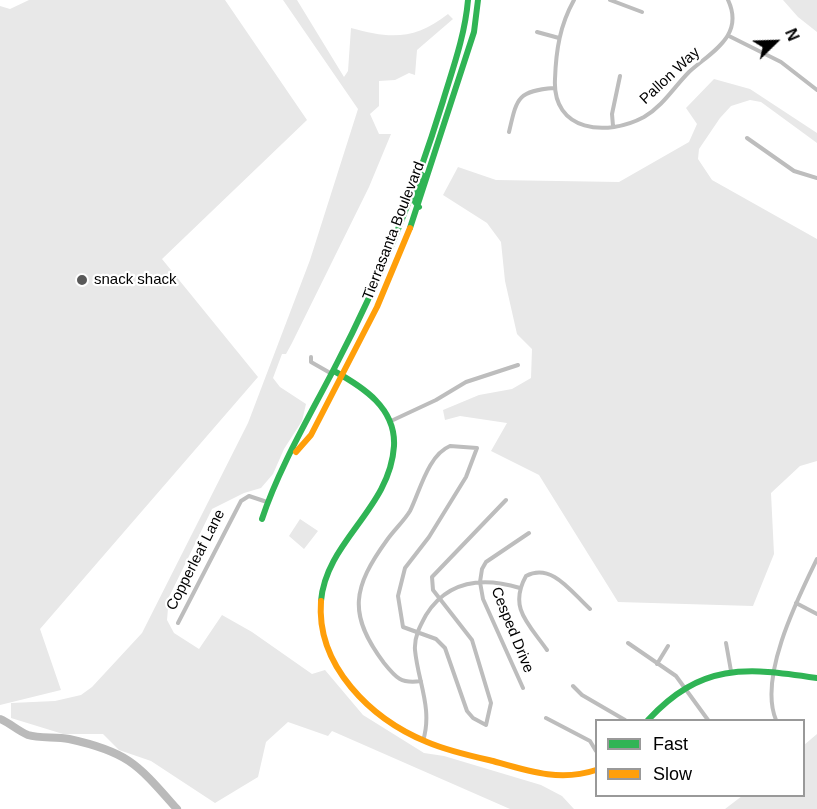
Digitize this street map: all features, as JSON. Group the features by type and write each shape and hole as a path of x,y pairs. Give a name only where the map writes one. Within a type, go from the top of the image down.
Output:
{"street":[{"name":"Tierrasanta Boulevard","path":"262,519 267,502 293,455 300,436 386,265 421,171 464,31 468,0"},
{"name":"Tierrasanta Boulevard","path":"293,455 311,435 382,298 419,207 474,32 478,0"},
{"path":"508,132 516,102 521,96 535,90 554,88 559,38 574,0"},
{"path":"610,0 642,12"},
{"path":"728,0 732,23 729,36 781,62 817,90"},
{"path":"537,32 559,38"},
{"name":"Pallon Way","path":"554,88 561,108 575,122 596,129 644,117 662,104 680,82 721,47 729,36"},
{"path":"613,126 612,114 620,76"},
{"path":"747,138 794,171 817,178"},
{"path":"419,207 415,202 422,181 421,171"},
{"path":"311,357 311,362 342,375 369,391 391,422 394,440 393,462 386,482 334,558 324,580 320,613 325,642 344,680 365,703 423,741 557,778 585,775 595,771"},
{"path":"391,422 466,382 518,365"},
{"path":"421,681 408,683 396,678 369,643 359,617 360,587 365,573 408,514 435,458 450,446 477,448 466,477 429,537 410,559 399,586 403,627 436,639 445,648 467,711 472,718 486,725 491,704 472,640 439,598 432,585 436,570 506,500"},
{"name":"Copperleaf Lane","path":"178,623 241,501 249,496 267,502"},
{"name":"Cesped Drive","path":"523,688 483,599 480,582 482,569 486,562 529,533"},
{"path":"776,719 772,703 775,671 796,603 817,559"},
{"path":"547,650 519,607 517,598 526,576 543,571 553,575 590,609"},
{"path":"423,741 428,712 415,650 417,633 432,605 453,588 480,582 498,582 520,588"},
{"path":"796,603 817,614"},
{"path":"726,642 731,671"},
{"path":"627,643 676,676 707,719"},
{"path":"657,664 668,646"},
{"path":"649,719 666,701 685,687 718,673 775,671 817,678"},
{"path":"573,686 582,695 623,719"},
{"path":"546,718 590,741 595,748"}],"shaded area":[{"path":"29,0 225,0 307,120 162,259 258,377 40,629 61,690 0,705 0,6 10,9"},
{"path":"283,0 297,0 344,77 348,71 351,28 378,34 402,35 424,29 448,14 453,19 417,50 415,75 409,73 395,80 379,81 379,106 370,114 379,134 391,134 369,187 292,343 286,354 282,354 273,378 280,387 306,404 302,421 284,449 273,474 261,488 244,493 212,509 169,597 167,620 174,633 199,649 222,615 252,632 312,674 325,670 363,715 424,753 444,756 541,785 562,796 574,809 510,809 332,731 328,736 288,722 266,742 258,777 215,803 151,761 119,750 103,734 63,734 11,718 11,703 55,701 81,695 92,687 142,633 248,423 310,260 358,109"},
{"path":"783,0 817,0 817,32 798,17"},
{"path":"714,79 750,89 817,133 817,143 761,102 750,100 731,106 720,118 699,149 698,159 712,180 817,239 817,461 800,466 771,493 774,554 753,606 618,602 539,475 491,451 507,423 460,416 445,420 443,410 479,395 512,389 531,378 532,349 517,334 505,281 501,242 487,223 443,195 458,167 496,180 619,182 689,142 697,124 686,108"},
{"path":"300,519 318,531 304,549 289,536"},
{"path":"817,734 817,809 725,809 741,797 805,797 805,744"}],"waterway":[{"path":"0,719 28,735 69,739 119,755 142,771 177,809"}],"traffic: fast":[{"path":"262,519 287,460 353,331 396,235 421,169 451,76 468,0"},
{"path":"410,228 474,32 478,0"},
{"path":"419,207 415,202 422,175"},
{"path":"321,601 325,580 334,560 382,488 390,468 394,446 390,420 384,410 376,400 356,384 334,371"},
{"path":"649,719 668,701 687,688 706,679 725,674 746,671 817,678"}],"traffic: slow":[{"path":"296,452 311,435 377,307 410,228"},
{"path":"321,601 322,625 328,647 338,668 351,687 368,704 406,732 443,748 544,774 570,775 595,770"}],"place":[{"name":"snack shack","path":"82,280"}]}
